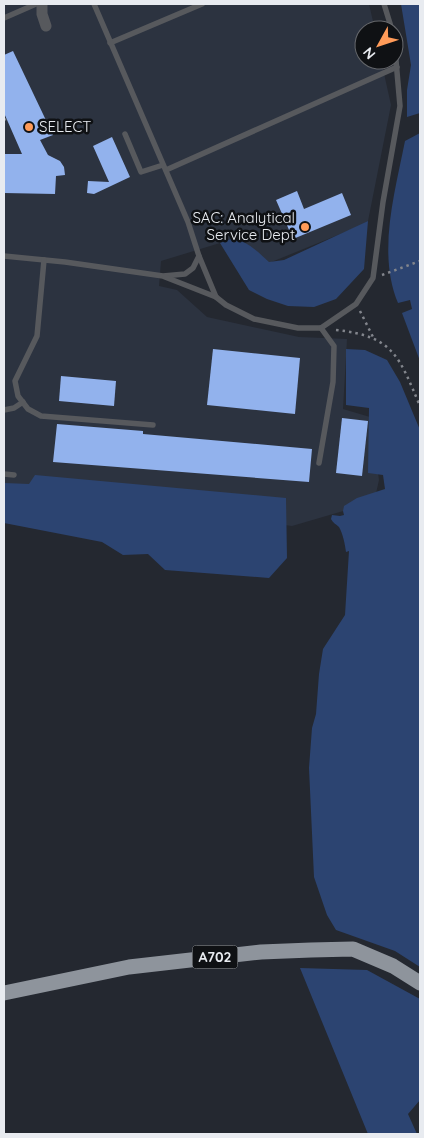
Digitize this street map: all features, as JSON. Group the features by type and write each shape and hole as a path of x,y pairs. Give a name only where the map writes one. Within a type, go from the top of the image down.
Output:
{"highway":[{"name":"A702","path":"4,993 129,966 261,952 311,950 353,949 393,966 420,983"}],"street":[{"path":"42,4 42,14 46,26"}],"lane":[{"path":"4,18 36,4"},
{"path":"94,4 188,222 198,256 216,297"},
{"path":"110,43 202,4"},
{"path":"384,4 389,20"},
{"path":"125,134 141,172 164,168 392,70"},
{"path":"164,276 216,297 226,305 254,319 298,328 321,328 356,304 374,278 383,202 400,106 397,70"},
{"path":"4,256 164,276 185,274 193,268 198,256"},
{"path":"44,260 37,336 15,381 18,396 28,409 41,416 153,425"},
{"path":"319,462 333,382 334,346 321,328"},
{"path":"4,410 14,408 23,402"},
{"path":"4,474 14,475"}],"path":[{"path":"374,278 420,261"},
{"path":"356,304 373,337"},
{"path":"321,328 373,337 386,344 401,363 420,406"}],"shaded area":[{"path":"4,4 369,4 373,20 354,20 354,70 383,70 391,105 368,221 269,263 246,244 233,239 161,261 159,286 177,290 207,317 299,337 347,339 343,409 370,417 379,480 374,502 292,526 4,489"},
{"path":"401,4 420,4 420,113 407,117 407,90 411,65"},
{"path":"420,133 420,361 402,313 412,309 410,300 398,303 392,284 388,243 393,201 405,141"},
{"path":"368,221 364,269 336,299 314,307 288,306 249,290 220,243 236,239 252,247 269,262 284,260"},
{"path":"346,349 365,350 387,360 400,382 420,430 420,967 395,951 336,930 327,915 314,877 309,768 312,728 316,714 323,649 345,615 349,551 346,552 344,539 339,527 331,519 332,515 344,515 344,506 357,498 385,489 383,475 368,473 369,408 346,405"},
{"path":"35,475 286,498 287,558 269,578 165,570 148,554 123,555 102,542 4,523 4,483 29,484"},
{"path":"300,968 367,970 420,999 420,1100 408,1114 417,1134 368,1134"}],"building":[{"name":"SELECT","path":"13,51 53,135 40,140 48,155 60,161 64,167 65,175 56,176 55,194 4,193 4,154 22,154 4,113 4,55"},
{"path":"112,137 130,177 94,194 87,193 88,181 109,182 93,146"},
{"name":"SAC: Analytical Service Dept","path":"297,191 304,209 342,193 351,215 293,239 276,200"},
{"path":"213,349 300,358 295,414 207,405"},
{"path":"61,376 116,381 114,406 59,401"},
{"path":"342,418 368,421 362,476 336,473"},
{"path":"57,424 143,431 143,434 312,449 309,482 53,462"}],"place":[{"name":"SELECT","path":"29,127"},
{"name":"SAC: Analytical Service Dept","path":"305,227"}]}
